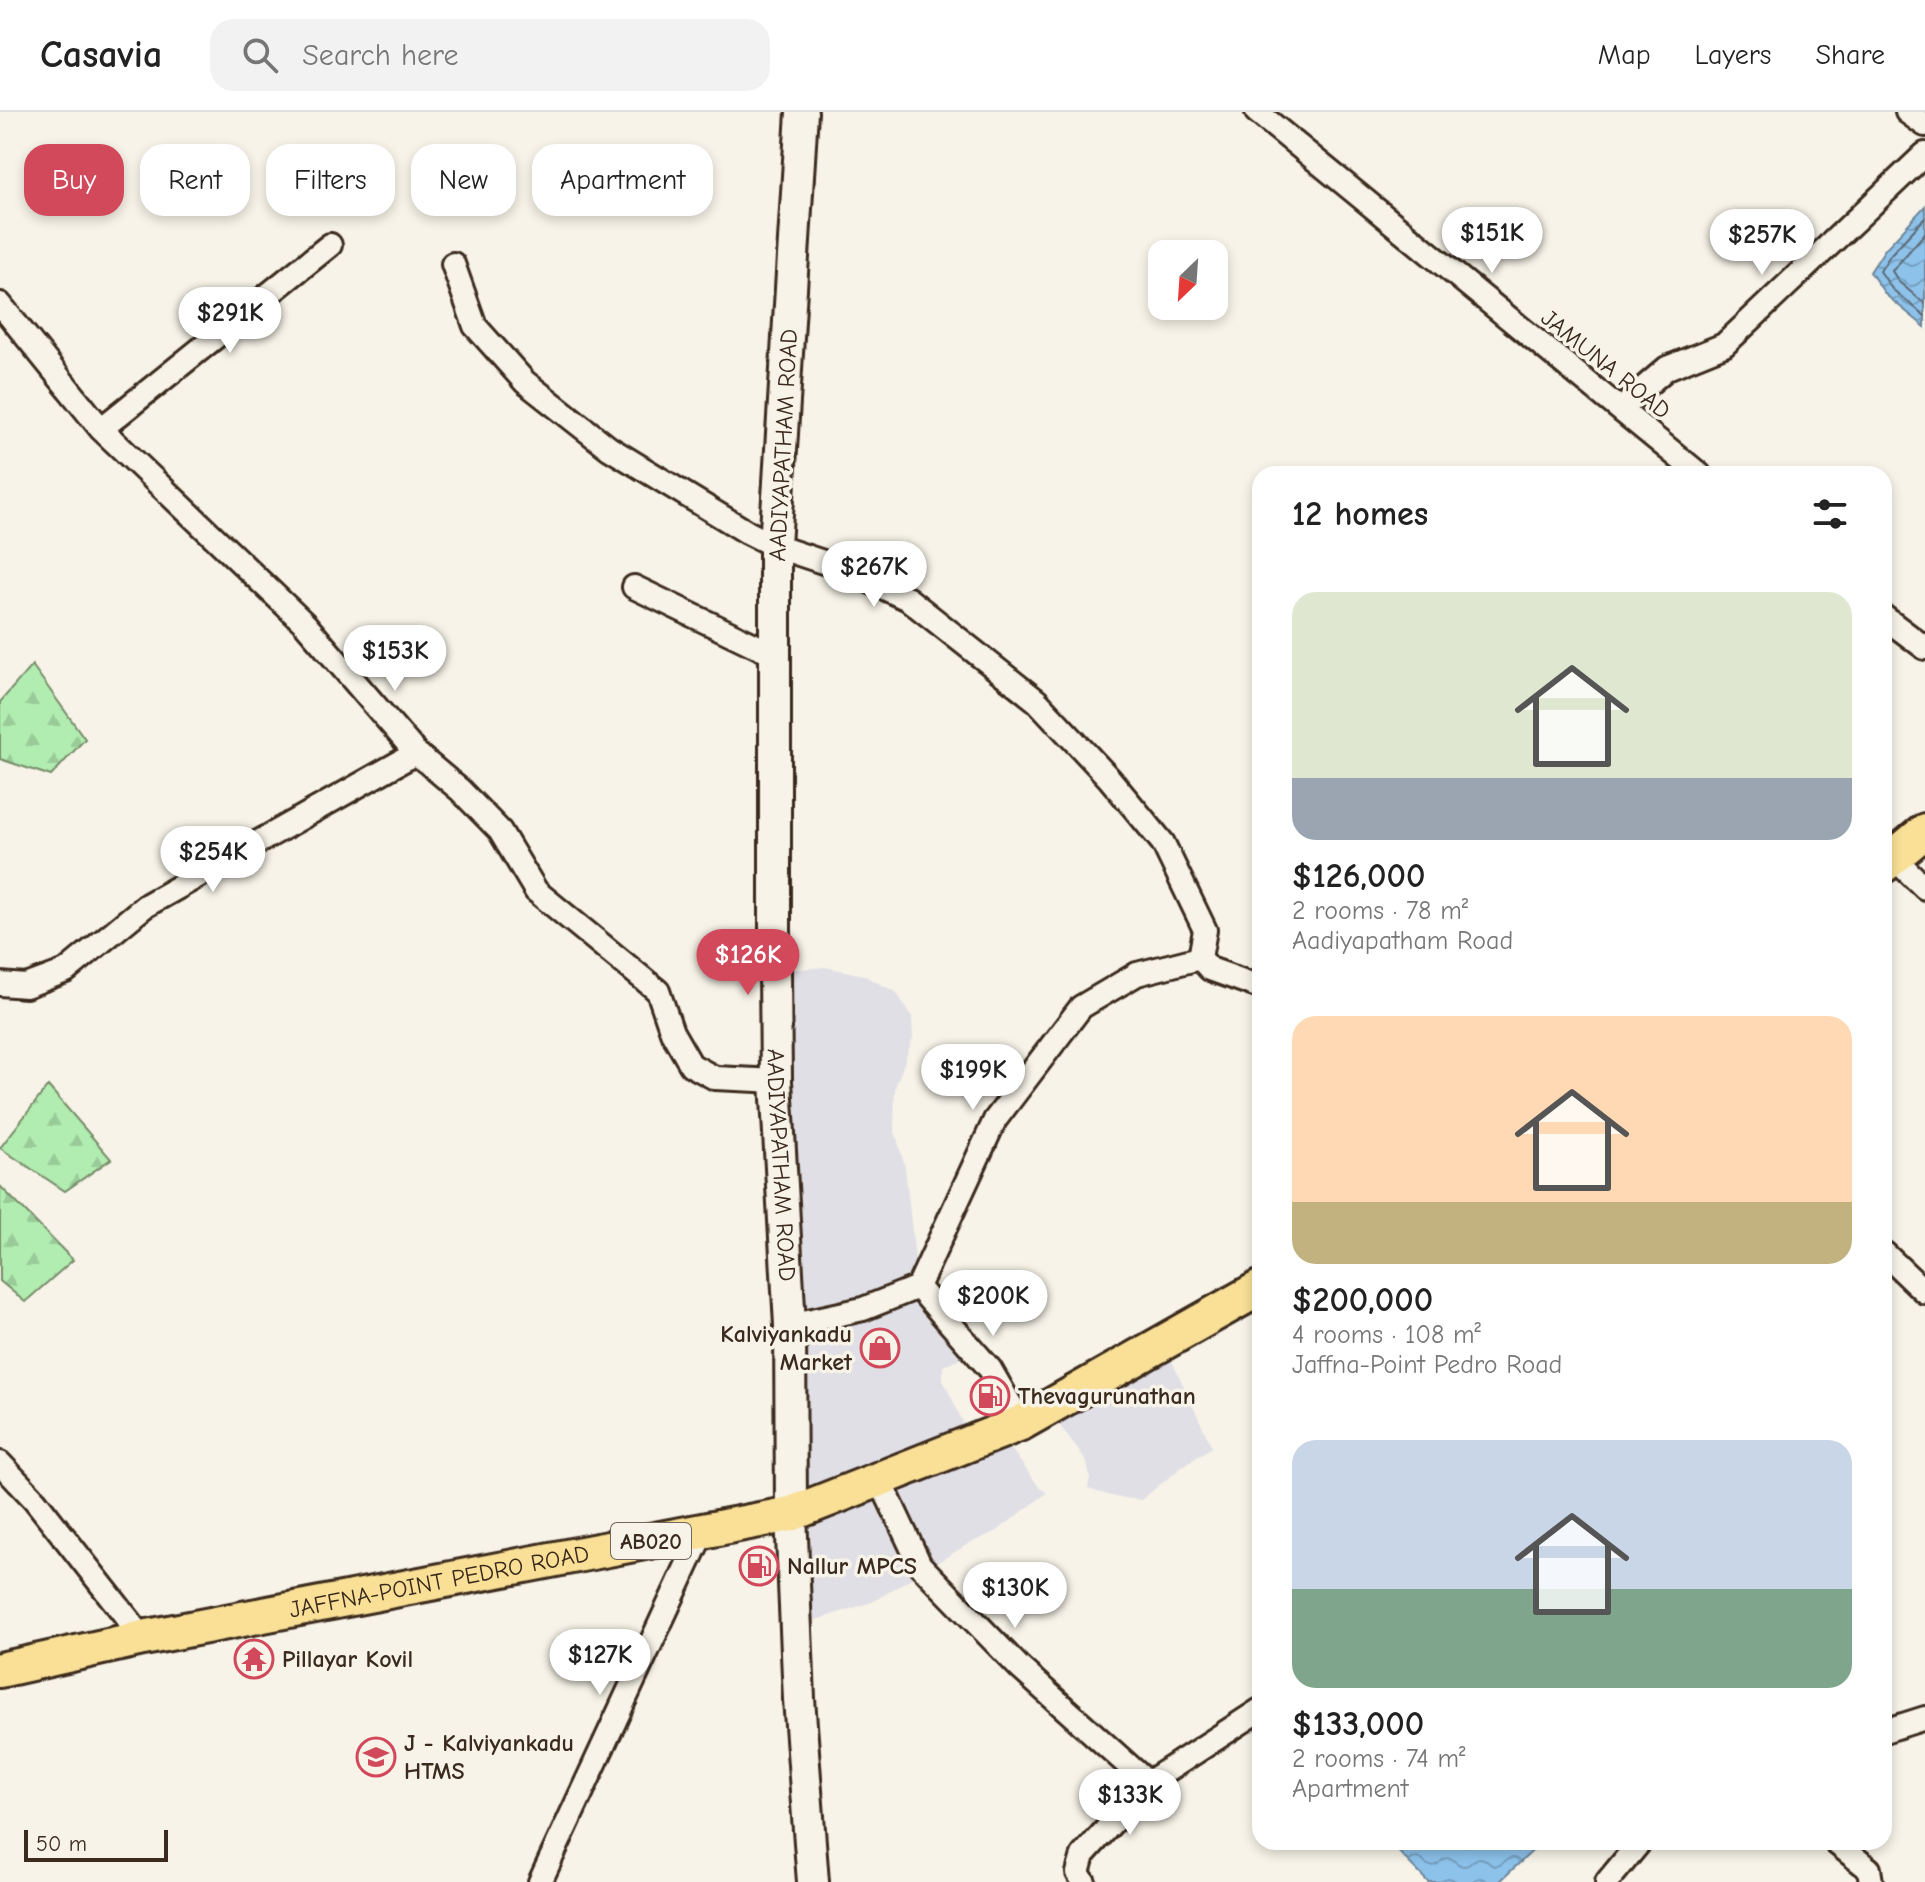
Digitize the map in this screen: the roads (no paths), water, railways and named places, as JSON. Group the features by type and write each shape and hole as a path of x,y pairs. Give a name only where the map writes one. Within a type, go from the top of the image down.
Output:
{"main road":[{"path":"1892,858 1925,831"},
{"name":"JAFFNA-POINT PEDRO ROAD","path":"0,1670 143,1638 791,1514 1021,1423 1252,1293"}],"street":[{"name":"AADIYAPATHAM ROAD","path":"802,112 775,546 776,1081 790,1325 791,1514 799,1699 813,1882"},
{"name":"JAMUNA ROAD","path":"1257,112 1689,466"},
{"path":"1907,112 1925,125"},
{"path":"1623,412 1632,398 1667,368 1724,345 1925,154"},
{"path":"101,429 330,245"},
{"path":"453,264 475,326 525,382 609,448 747,532 775,546 841,568 908,599 1037,701 1109,778 1163,843 1205,930 1200,958"},
{"path":"0,304 101,429 305,624 416,753 460,790 500,831 536,891 658,991 672,1032 691,1065 715,1078 776,1081"},
{"path":"634,587 777,656"},
{"path":"1892,623 1925,648"},
{"path":"0,984 26,986 66,971 145,906 416,753"},
{"path":"1892,864 1925,888"},
{"path":"1200,958 1210,969 1252,984"},
{"path":"790,1325 863,1309 918,1287 995,1120 1081,1007 1137,974 1200,958"},
{"path":"1892,1260 1923,1286"},
{"path":"918,1287 990,1369 1021,1423"},
{"path":"0,1463 35,1500 143,1638"},
{"path":"879,1478 920,1565 1020,1668 1148,1783"},
{"path":"540,1882 703,1531"},
{"path":"1084,1882 1078,1873 1083,1855 1148,1783 1252,1715"},
{"path":"1892,1728 1925,1718"},
{"path":"1607,1882 1633,1850"},
{"path":"1845,1850 1869,1869 1871,1882"}],"water":[{"path":"1925,206 1925,327 1886,295 1870,272 1885,249"},
{"path":"1397,1850 1533,1850 1499,1882 1428,1882"}],"place":[{"name":"Kalviyankadu Market","path":"880,1348"},
{"name":"Thevagurunathan","path":"990,1396"},
{"name":"Nallur MPCS","path":"759,1566"},
{"name":"Pillayar Kovil","path":"254,1659"},
{"name":"J - Kalviyankadu HTMS","path":"376,1757"}]}
